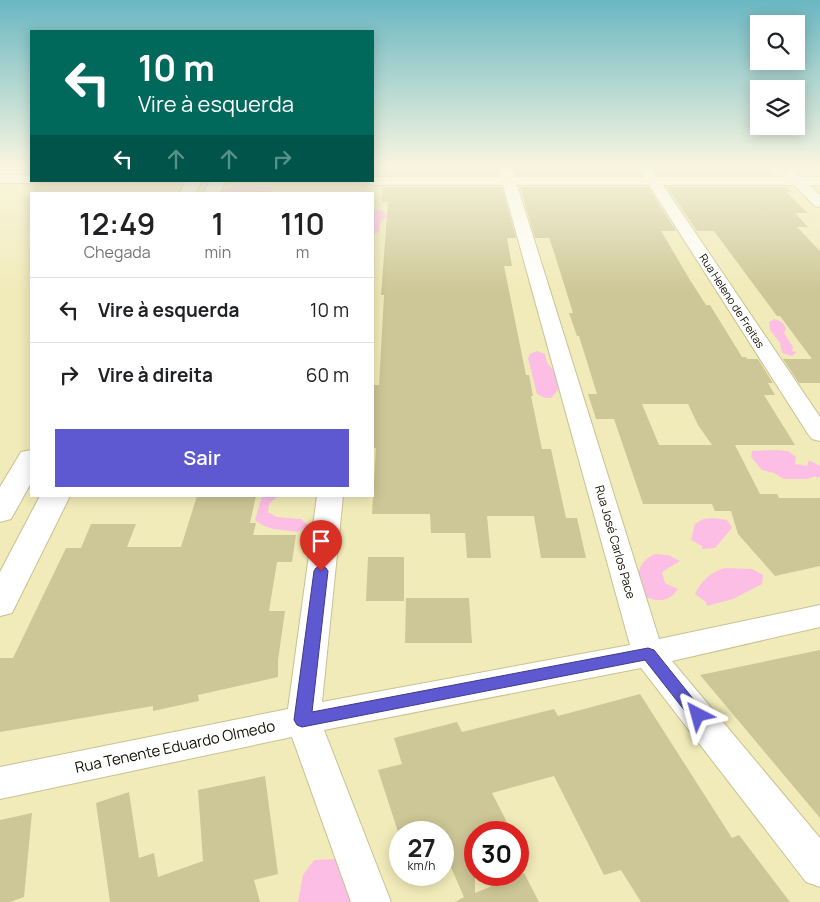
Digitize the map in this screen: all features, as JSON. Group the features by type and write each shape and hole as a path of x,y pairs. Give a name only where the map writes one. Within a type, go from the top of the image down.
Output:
{"main road":[{"path":"0,512 30,460"},
{"path":"0,604 54,497"}],"street":[{"name":"Rua José Carlos Pace","path":"517,209 648,654 820,868"},
{"name":"Rua Heleno de Freitas","path":"671,209 820,434"},
{"path":"330,497 302,720 371,902"},
{"name":"Rua Tenente Eduardo Olmedo","path":"0,783 302,720 648,654 820,616"}],"shaded area":[{"path":"374,209 383,211 387,216 380,223 379,232 374,234"},
{"path":"774,319 782,322 786,329 784,333 793,347 792,351 797,352 792,356 782,353 780,343 770,330 769,322"},
{"path":"537,351 545,354 547,363 556,373 560,388 551,398 545,398 537,394 528,358 530,354"},
{"path":"752,451 788,451 796,457 795,464 807,466 809,460 820,466 820,476 817,479 816,476 807,479 784,479 774,473 762,470 751,457"},
{"path":"262,497 277,497 269,504 268,512 277,517 301,519 308,525 298,532 273,529 255,520"},
{"path":"703,519 727,520 732,528 715,548 702,549 702,546 691,540 695,524"},
{"path":"655,554 668,555 680,561 662,572 665,583 678,589 669,598 660,600 638,594 637,581 641,565"},
{"path":"725,568 752,569 763,575 762,584 733,599 707,606 706,602 695,594 707,577"},
{"path":"335,859 352,863 367,902 298,902 303,875 314,860"}],"building":[{"path":"387,209 508,209 516,238 507,238 512,266 504,266 526,375 529,375 533,396 531,396 542,449 551,449 566,518 577,518 586,558 541,558 534,516 487,516 491,558 467,558 465,533 431,533 430,514 372,514 376,448 374,448 374,385 379,385 384,295 381,295"},
{"path":"526,209 662,209 676,231 661,231 690,280 706,305 710,305 742,357 758,359 773,383 768,383 775,395 764,395 795,445 735,445 760,494 777,494 779,498 820,498 820,566 775,576 738,534 731,511 715,511 712,504 643,504 614,419 596,419 588,394 597,394 579,336 577,336 569,313 573,313 549,238 535,238","holes":["642,404 688,404 698,425 712,445 659,445"]},
{"path":"682,209 804,209 808,213 795,213 808,227 797,227 820,251 820,383 799,383 783,359 812,359 780,316 777,316 714,231 697,231"},
{"path":"197,497 256,497 250,523 256,523 253,535 296,535 292,562 277,562 269,611 285,611 278,660 278,677 198,695 199,701 153,711 153,706 0,732 0,658 13,658 66,548 81,548 91,524 136,524 127,547 181,547"},
{"path":"368,557 404,557 404,601 366,601"},
{"path":"406,598 469,598 472,643 405,643"},
{"path":"820,650 820,818 700,675"},
{"path":"640,694 732,838 739,835 790,902 641,902 621,870 604,875 554,776 492,793 506,821 464,821 464,886 475,886 475,893 492,886 529,886 529,883 539,902 455,902 464,897 454,874 454,821 394,821 378,770 402,764 394,738 457,722 462,732 554,709 558,716"},
{"path":"265,776 278,874 254,880 260,902 110,902 96,803 129,792 139,858 154,853 158,877 203,861 198,790"},
{"path":"32,813 24,897 10,902 0,902 0,820"}],"route":[{"path":"321,571 302,720 648,654 698,715"}]}
